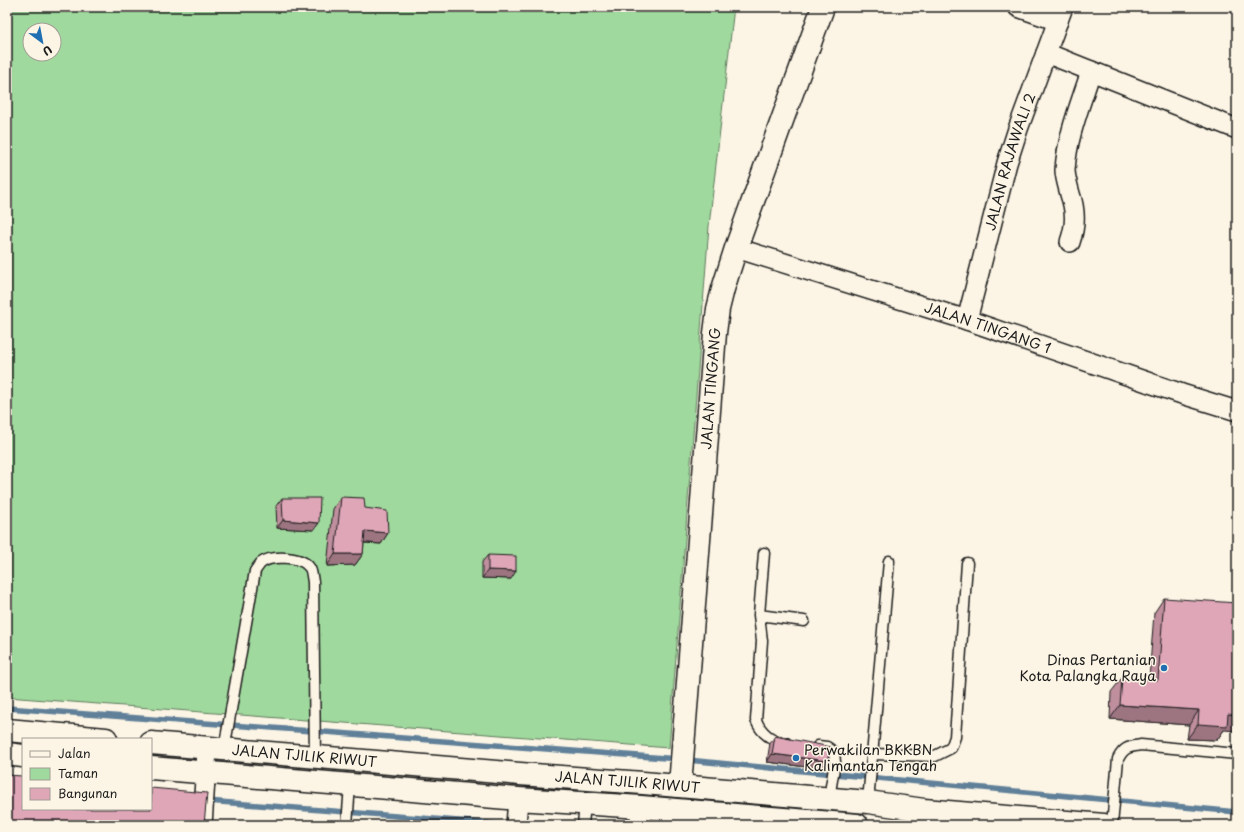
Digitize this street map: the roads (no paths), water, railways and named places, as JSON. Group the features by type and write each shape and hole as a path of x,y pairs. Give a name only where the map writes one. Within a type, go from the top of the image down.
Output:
{"main road":[{"name":"JALAN TINGANG","path":"680,786 715,333 722,296 736,248 823,7"},
{"path":"7,730 95,738"},
{"name":"JALAN TJILIK RIWUT","path":"152,743 315,758 829,798 868,802 923,818 1104,825"},
{"path":"7,754 22,756"},
{"name":"JALAN TJILIK RIWUT","path":"152,768 518,799 585,803 640,816 857,825"}],"street":[{"path":"1018,7 1060,14"},
{"name":"JALAN RAJAWALI 2","path":"967,320 1018,129 1060,14"},
{"path":"1046,53 1237,129"},
{"path":"1070,242 1074,231 1075,219 1073,201 1065,172 1072,131 1091,71"},
{"name":"JALAN TINGANG 1","path":"736,248 967,320 1182,394 1237,411"},
{"path":"202,825 204,773 216,749"},
{"path":"516,825 518,799"}],"lane":[{"path":"764,553 759,615 762,641 756,720 760,728 770,738 783,742 827,747 834,752 835,762 829,798"},
{"path":"216,749 255,571 262,562 276,558 293,558 304,562 310,567 313,582 315,758"},
{"path":"868,802 889,561"},
{"path":"872,754 935,756 951,748 955,737 967,563"},
{"path":"759,615 804,621"},
{"path":"1112,825 1118,759 1122,751 1129,747 1141,745 1237,754"},
{"path":"347,825 350,785"},
{"path":"583,825 585,803"}],"waterway":[{"path":"7,708 679,759"},
{"path":"687,760 1237,812"},
{"path":"207,801 509,825"}],"place":[{"name":"Dinas Pertanian Kota Palangka Raya","path":"1164,668"},
{"name":"Perwakilan BKKBN Kalimantan Tengah","path":"796,758"}]}
